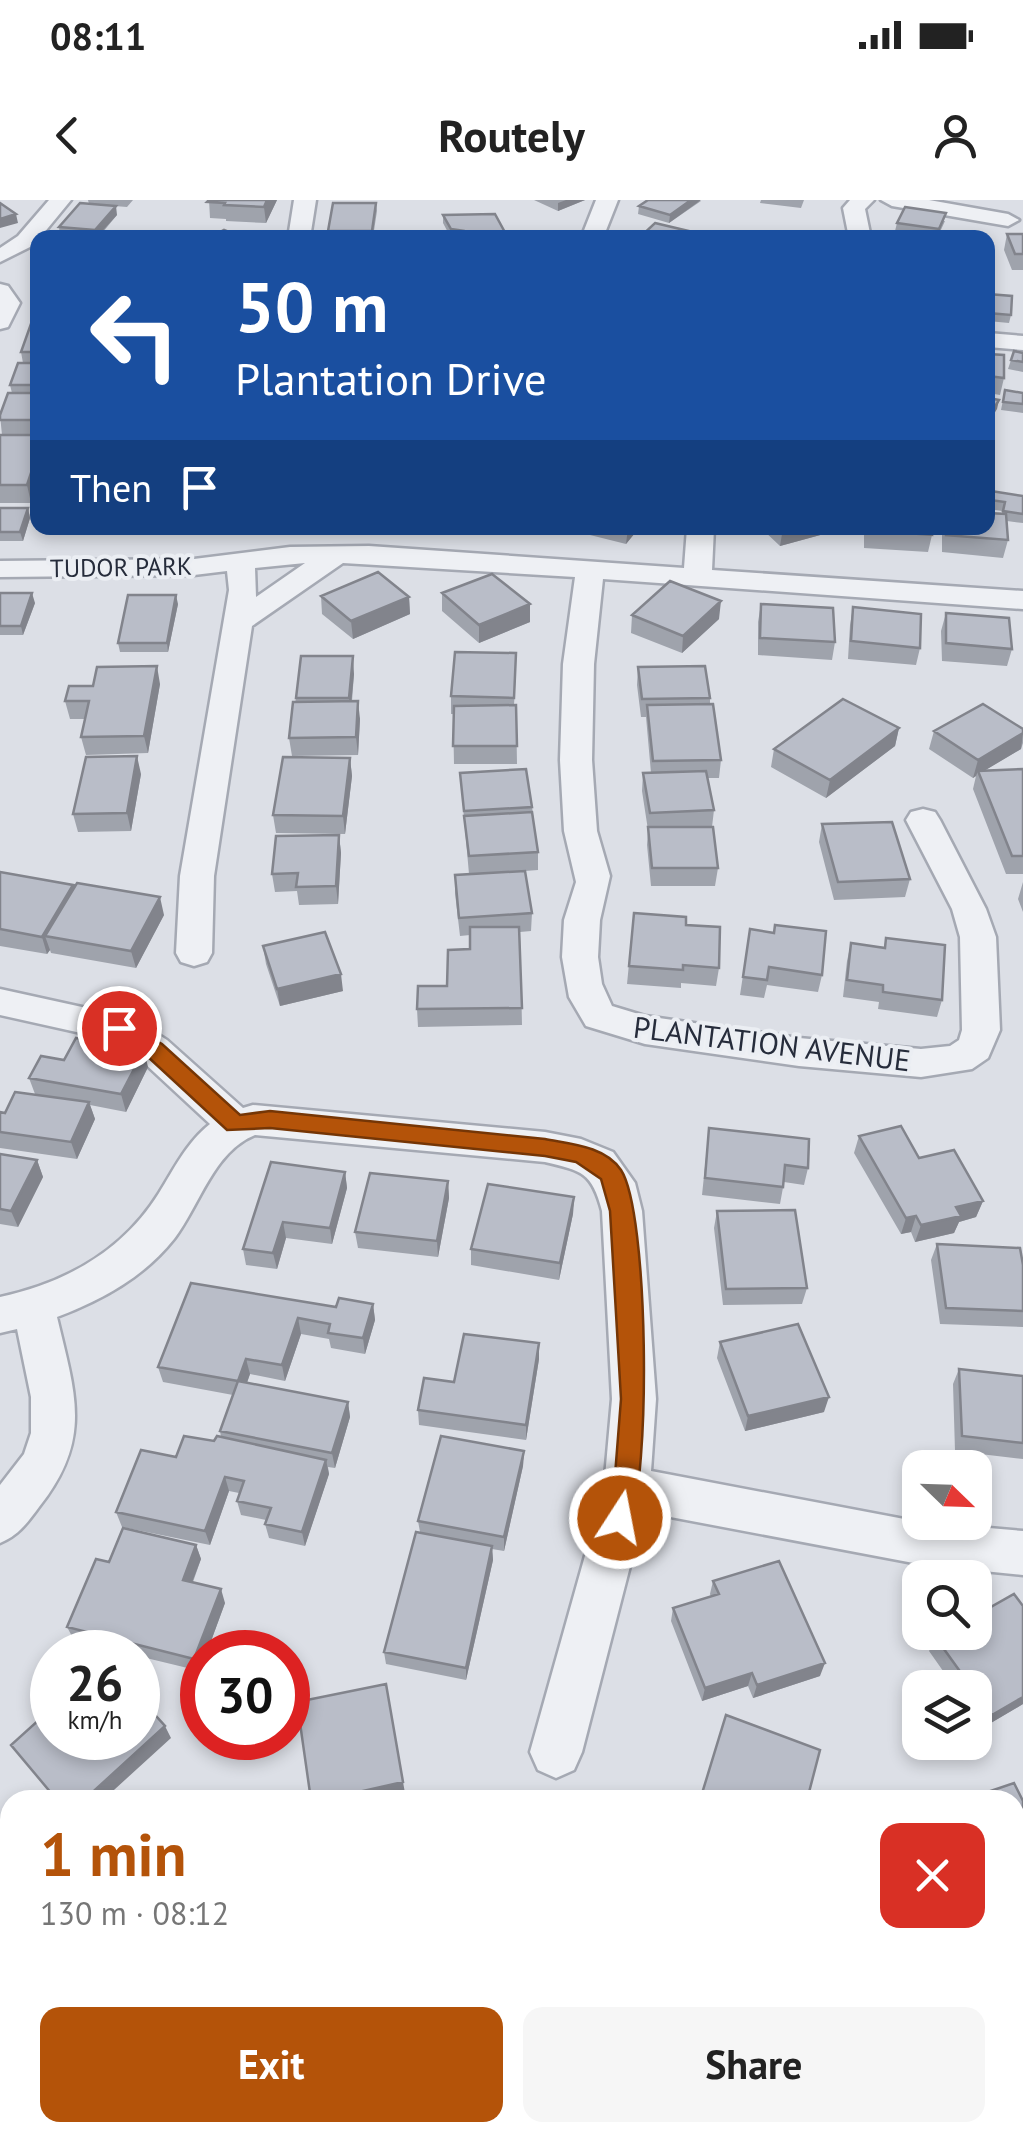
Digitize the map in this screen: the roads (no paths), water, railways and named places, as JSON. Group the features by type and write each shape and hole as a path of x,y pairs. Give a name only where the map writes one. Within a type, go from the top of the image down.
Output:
{"street":[{"path":"35,230 60,200"},
{"path":"300,230 304,200"},
{"path":"595,230 607,200"},
{"path":"858,230 854,208 863,200"},
{"path":"892,200 1008,220"},
{"path":"0,254 12,252 30,235"},
{"path":"0,290 8,303 0,322"},
{"path":"995,341 1023,343"},
{"path":"301,535 325,554"},
{"path":"698,578 700,535"},
{"path":"236,624 325,554"},
{"path":"194,953 196,876 244,590 241,563 325,554 1023,600"},
{"name":"TUDOR PARK","path":"0,569 177,568 241,563"},
{"name":"PLANTATION AVENUE","path":"590,570 578,652 578,722 580,824 593,874 581,923 581,947 586,995 599,1016 645,1030 799,1052 921,1062 959,1059 975,1048 981,1030 978,938 969,909 923,820"},
{"path":"0,1002 119,1028 154,1050 235,1124"},
{"path":"0,1521 42,1465 55,1420 17,1312 102,1278 148,1240 212,1144 235,1124 270,1120 581,1154 612,1175 622,1211 634,1399 627,1488 556,1752"},
{"path":"627,1488 924,1543 1023,1552"}]}
